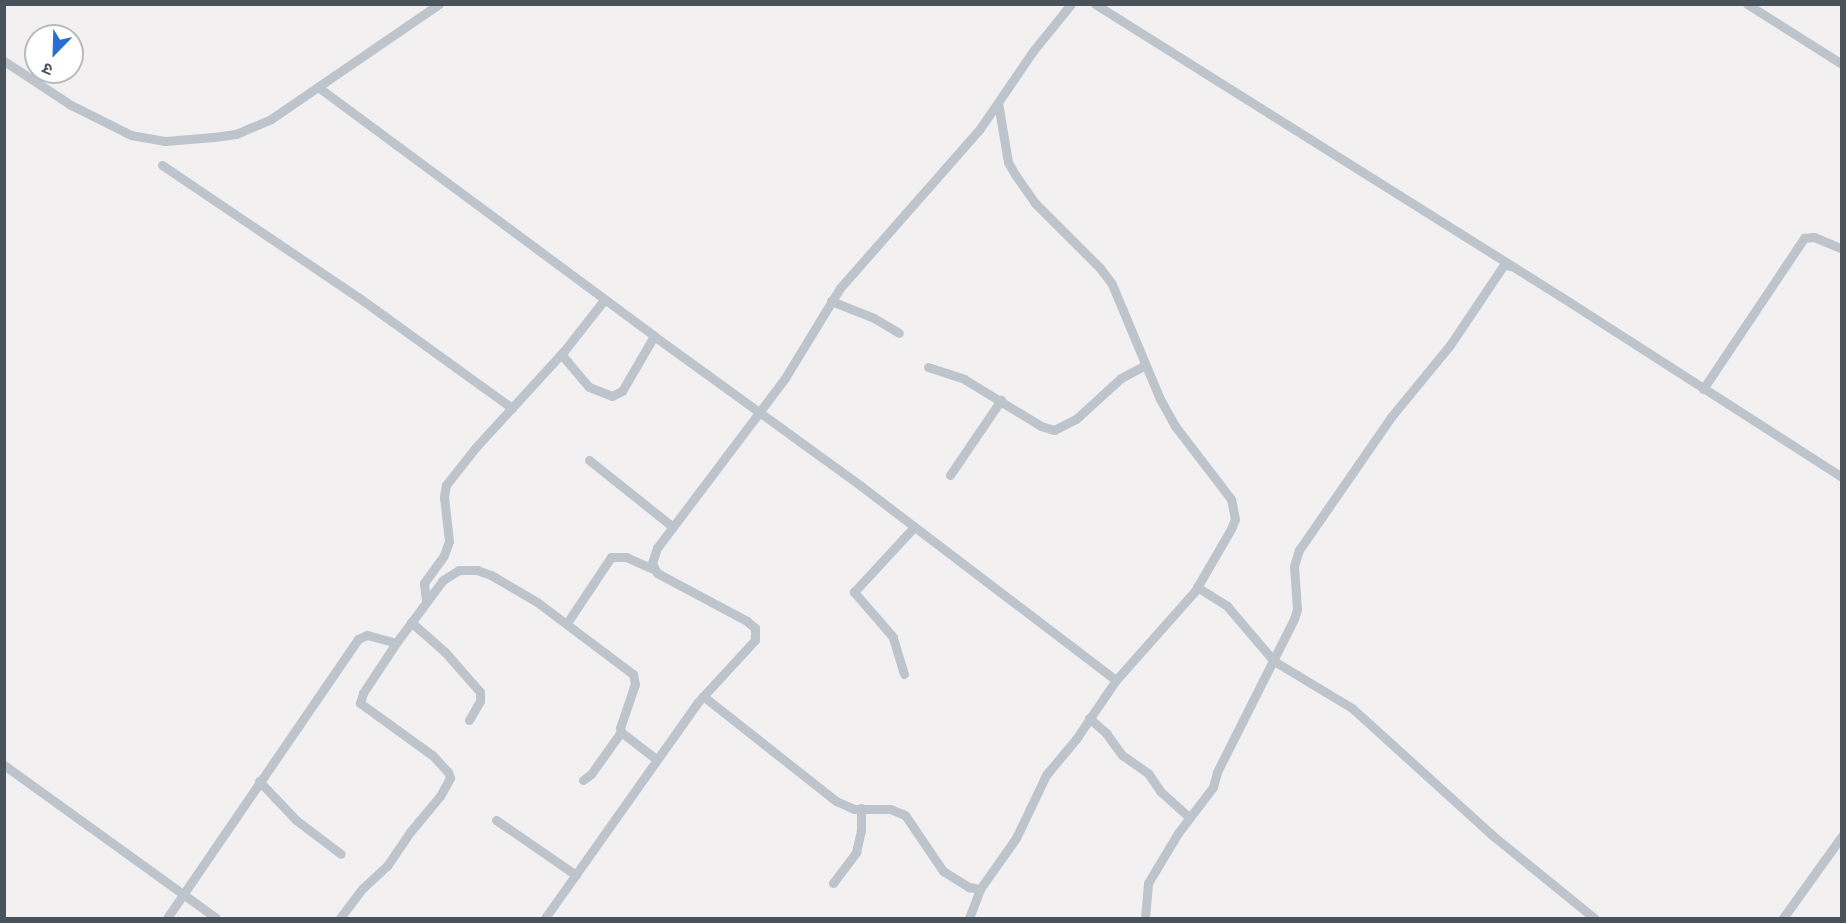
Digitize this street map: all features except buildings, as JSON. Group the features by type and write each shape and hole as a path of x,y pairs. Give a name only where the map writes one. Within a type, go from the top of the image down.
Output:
{"street":[{"path":"4,61 71,105 109,125 145,138 165,141 214,137 256,128 439,4"},
{"path":"653,569 653,557 785,378 831,301 964,148 1033,51 1071,4"},
{"path":"1095,4 1842,477"},
{"path":"1747,4 1842,64"},
{"path":"318,87 604,300 1005,593 1116,680"},
{"path":"969,918 980,889 1016,838 1046,775 1076,739 1116,680 1197,587 1231,530 1235,519 1231,499 1175,426 1144,366 1122,303 1112,284 1100,268 1035,203 1008,162 998,103"},
{"path":"162,165 367,303 512,408"},
{"path":"1703,389 1804,238 1814,237 1840,247"},
{"path":"1145,918 1148,883 1213,786 1217,772 1274,661 1297,609 1294,566 1299,550 1391,417 1450,345 1506,266"},
{"path":"426,600 424,584 444,555 448,541 444,497 446,485 476,447 561,354 604,300"},
{"path":"831,301 874,318 899,333"},
{"path":"561,354 589,387 612,396 622,391 654,336"},
{"path":"928,367 964,379 1041,426 1054,430 1076,419 1121,378 1144,366"},
{"path":"950,475 1001,400"},
{"path":"589,460 673,527"},
{"path":"904,674 893,638 854,592 914,527"},
{"path":"545,918 656,759 704,696 753,644 756,636 755,628 747,621 662,578 653,569 626,557 611,557 567,623"},
{"path":"342,918 363,888 387,866 440,796 450,778 432,755 360,703 363,693 396,643 426,600 449,574 459,570 477,570 537,602 633,674 635,684 620,728 621,732 591,774 583,780"},
{"path":"1197,587 1227,606 1274,661 1352,708 1492,835 1594,918"},
{"path":"411,622 445,652 480,692 480,701 469,720"},
{"path":"167,918 358,639 367,635 396,643"},
{"path":"704,696 836,801 854,809 890,809 905,815 944,870 969,886 980,889"},
{"path":"1089,718 1106,733 1122,755 1148,773 1160,791 1190,818"},
{"path":"621,732 656,759"},
{"path":"4,765 216,918"},
{"path":"259,781 296,820 340,854"},
{"path":"833,883 851,861 859,842 861,808"},
{"path":"496,820 576,875"},
{"path":"1783,918 1842,836"}]}
